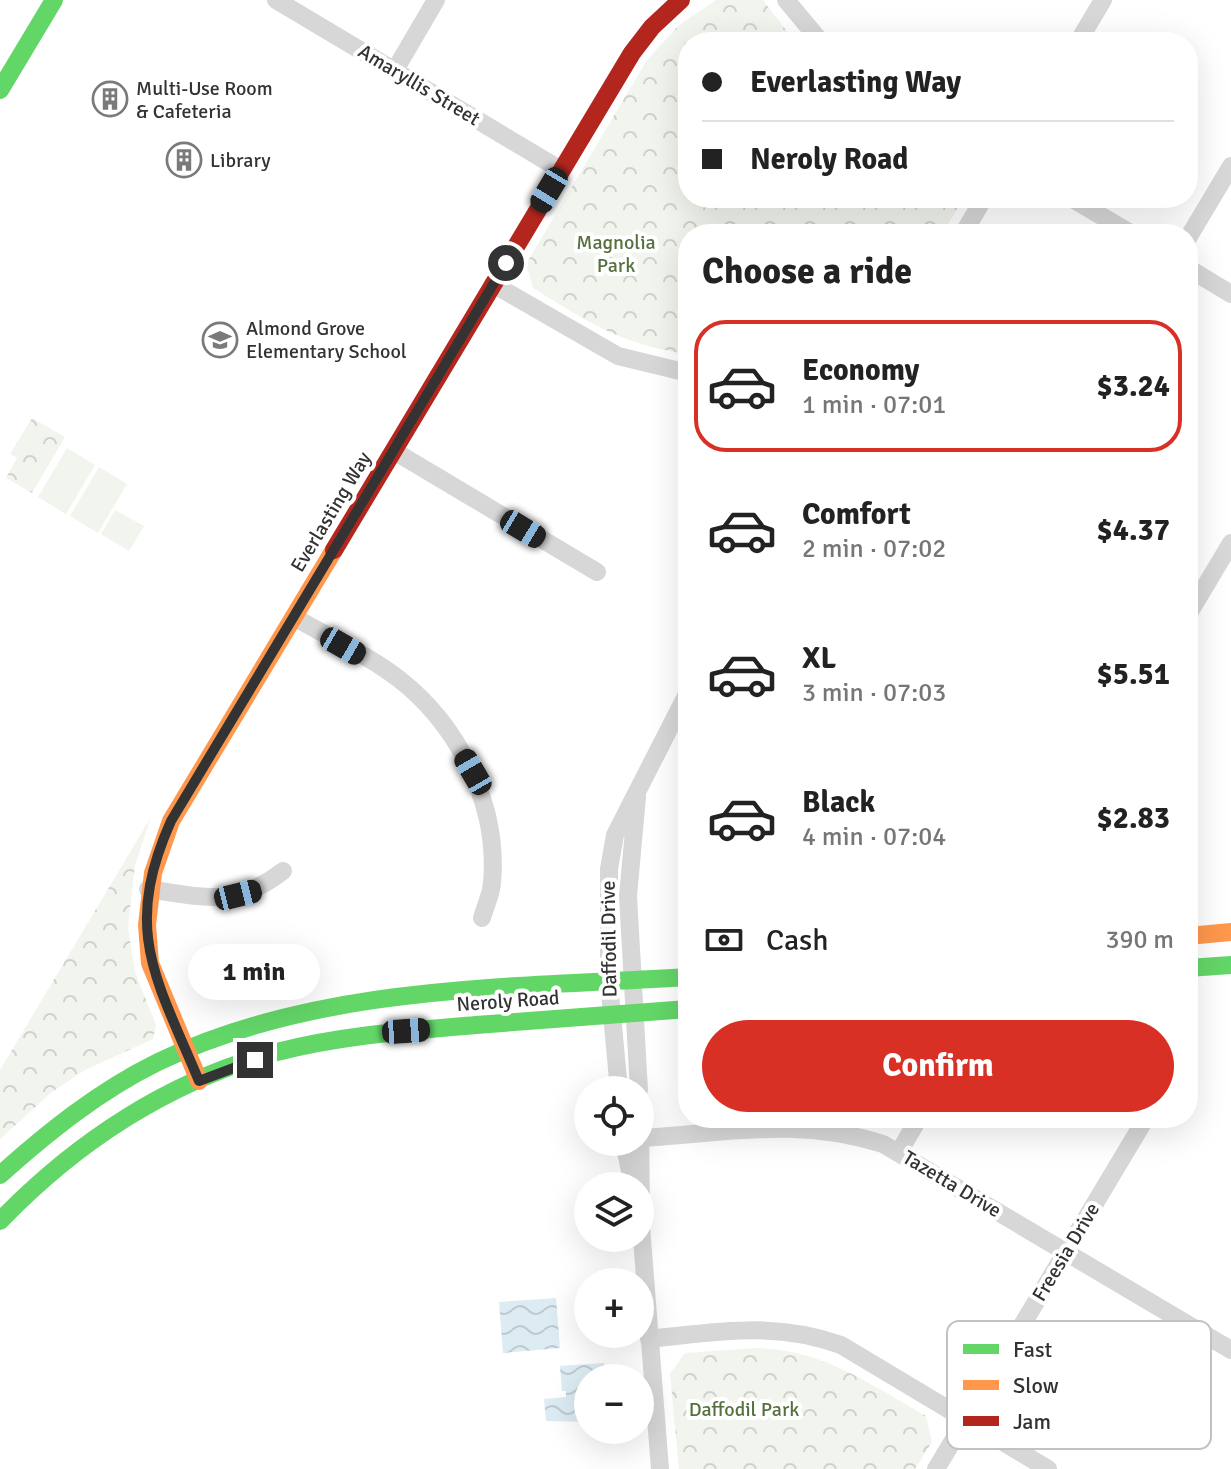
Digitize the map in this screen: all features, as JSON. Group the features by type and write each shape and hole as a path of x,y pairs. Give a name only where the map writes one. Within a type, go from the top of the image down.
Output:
{"street":[{"path":"0,90 54,0"},
{"name":"Amaryllis Street","path":"276,0 561,170"},
{"path":"395,70 436,0"},
{"name":"Everlasting Way","path":"199,1081 150,963 145,917 156,855 171,821 632,53 652,27 681,0"},
{"path":"786,0 813,32"},
{"path":"1084,32 1103,0"},
{"path":"1196,224 1231,166"},
{"path":"1088,208 1115,224"},
{"path":"1198,274 1231,294"},
{"path":"493,284 618,356 678,371"},
{"path":"394,451 597,572"},
{"path":"1198,598 1231,543"},
{"path":"294,617 397,677 427,703 451,733 473,772 488,825 492,884 482,918"},
{"name":"Daffodil Drive","path":"618,1076 609,983 609,869 615,835 678,709"},
{"name":"Daffodil Drive","path":"637,794 628,896 638,1076"},
{"path":"148,889 213,897 238,895 259,890 283,871"},
{"path":"1198,935 1231,932"},
{"path":"1198,967 1231,965"},
{"name":"Neroly Road","path":"0,1175 42,1137 90,1102 186,1051 274,1021 371,1001 678,978"},
{"name":"Neroly Road","path":"0,1221 50,1173 107,1129 199,1081 282,1051 375,1033 678,1010"},
{"name":"Tazetta Drive","path":"654,1138 766,1128"},
{"name":"Tazetta Drive","path":"808,1128 883,1144 899,1152 1182,1321"},
{"path":"899,1152 913,1128"},
{"name":"Freesia Drive","path":"1025,1321 1140,1128"},
{"path":"654,1339 758,1330 805,1333 841,1345 947,1408"},
{"name":"Tazetta Drive","path":"1211,1338 1231,1350"},
{"path":"650,1348 660,1469"},
{"name":"Freesia Drive","path":"936,1469 948,1449"},
{"path":"1015,1449 1048,1469"}],"green space":[{"name":"Magnolia Park","path":"716,0 763,0 787,32 678,32 678,208 958,208 948,224 678,224 678,352 624,338 533,288 526,264 647,60 678,26"},
{"path":"32,418 65,437 32,493 6,478 17,458 10,454"},
{"path":"67,448 95,465 66,514 38,497"},
{"path":"99,467 127,484 98,533 70,516"},
{"path":"115,510 144,526 129,551 101,534"},
{"path":"151,817 135,865 128,927 135,972 156,1025 153,1039 85,1070 52,1092 0,1139 0,1070"},
{"name":"Daffodil Park","path":"756,1348 803,1355 845,1370 926,1416 932,1442 915,1469 679,1469 670,1374 685,1353"}],"water":[{"path":"556,1298 560,1348 503,1353 499,1302"},
{"path":"574,1365 574,1422 546,1421 544,1399 566,1397 566,1391 562,1391 560,1366"}],"traffic: fast":[{"path":"0,90 54,0"},
{"path":"1198,967 1231,965"},
{"path":"0,1175 75,1113 136,1073 220,1036 284,1017 418,994 678,978"},
{"path":"0,1221 60,1165 127,1117 199,1079 237,1064 301,1046 376,1034 678,1010"}],"traffic: slow":[{"path":"199,1081 150,963 147,925 153,873 171,821 334,550"},
{"path":"1198,935 1231,932"}],"traffic: jam":[{"path":"334,550 632,53 652,27 681,0"}],"place":[{"name":"Multi-Use Room & Cafeteria","path":"110,99"},
{"name":"Library","path":"184,160"},
{"name":"Almond Grove Elementary School","path":"220,340"}],"route":[{"path":"255,1060 199,1081 150,963 145,917 156,855 171,821 506,263"}]}
